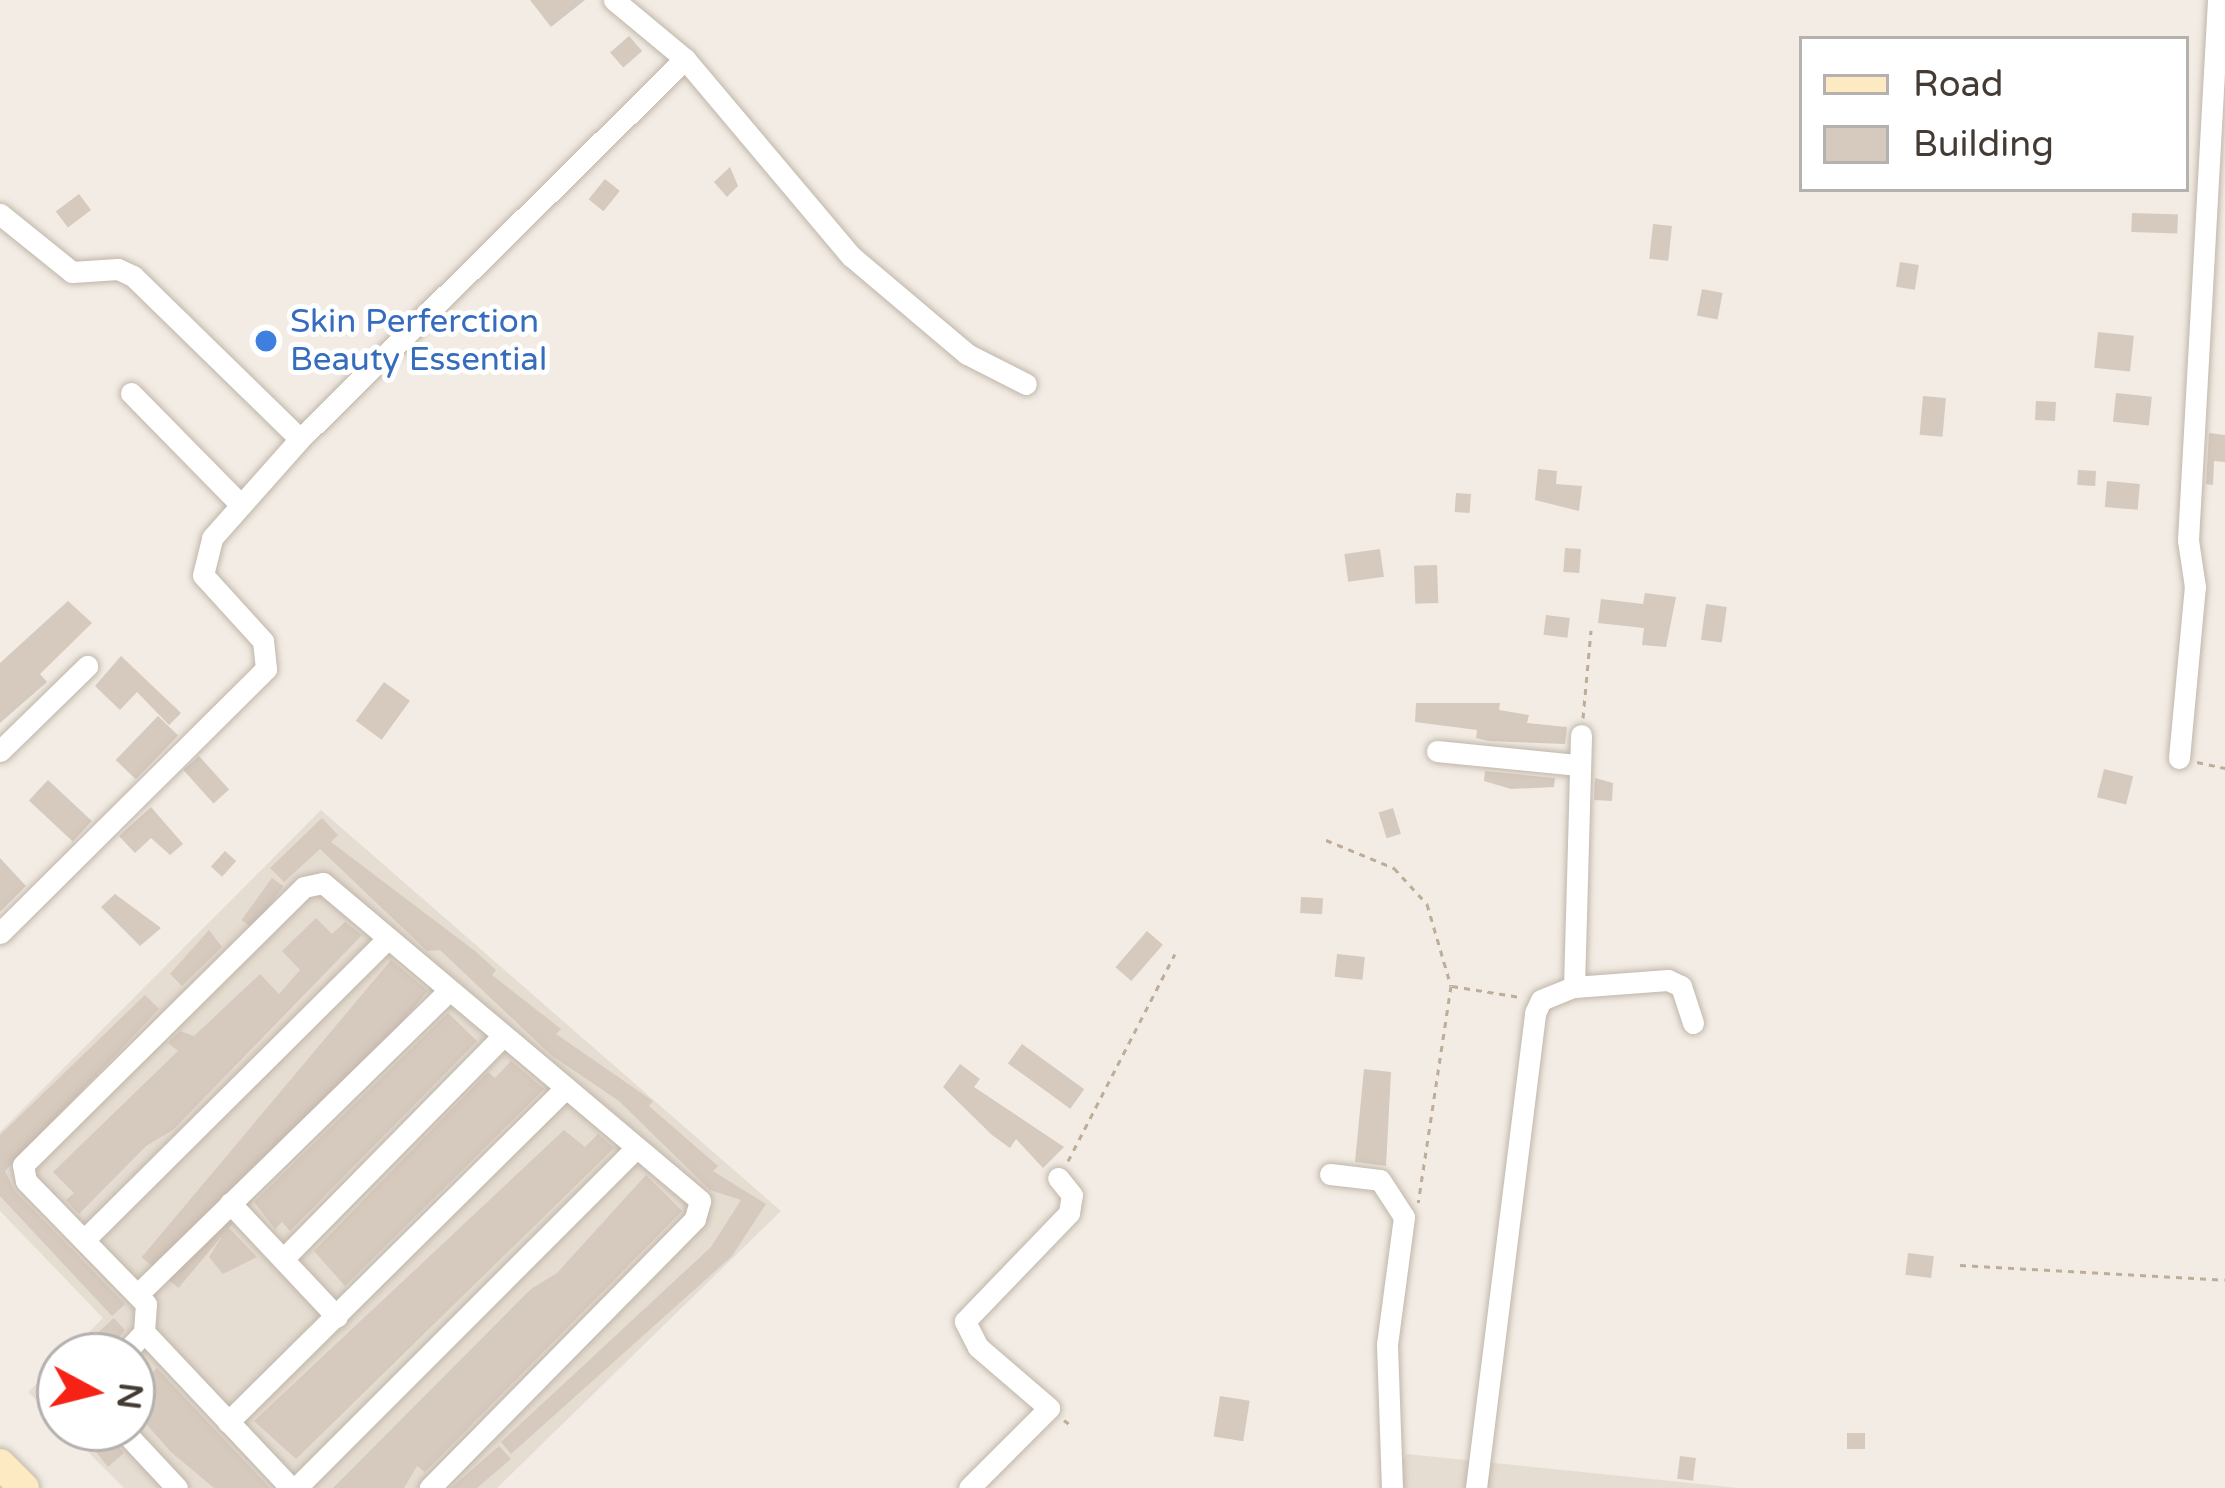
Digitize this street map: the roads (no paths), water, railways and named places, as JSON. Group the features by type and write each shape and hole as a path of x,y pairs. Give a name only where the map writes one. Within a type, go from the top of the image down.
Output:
{"street":[{"path":"614,0 685,58 851,256 967,354 1026,384"},
{"path":"2179,758 2195,587 2188,541 2218,0"},
{"path":"0,933 266,669 263,641 207,585 201,565 240,504 685,58"},
{"path":"0,214 72,272 118,268 133,276 300,439"},
{"path":"131,393 240,504"},
{"path":"0,751 87,666"},
{"path":"1574,988 1582,724"},
{"path":"1437,751 1578,765"},
{"path":"144,1332 148,1311 138,1294 26,1181 26,1160 304,887 329,887 501,1038 697,1197 699,1213 430,1488"},
{"path":"84,1240 386,940"},
{"path":"1476,1488 1532,1028 1541,1000 1574,988 1668,980 1689,1000 1693,1023"},
{"path":"138,1294 448,992"},
{"path":"285,1257 501,1038"},
{"path":"228,1422 564,1090"},
{"path":"156,1345 294,1488 636,1148"},
{"path":"1330,1174 1380,1180 1404,1217 1387,1345 1392,1488"},
{"path":"969,1488 1048,1408 969,1338 965,1321 1069,1213 1072,1195 1058,1178"},
{"path":"230,1203 337,1317"},
{"path":"143,1452 177,1488"},
{"path":"0,1464 23,1488"}],"place":[{"name":"Skin Perferction Beauty Essential","path":"266,341"}]}
